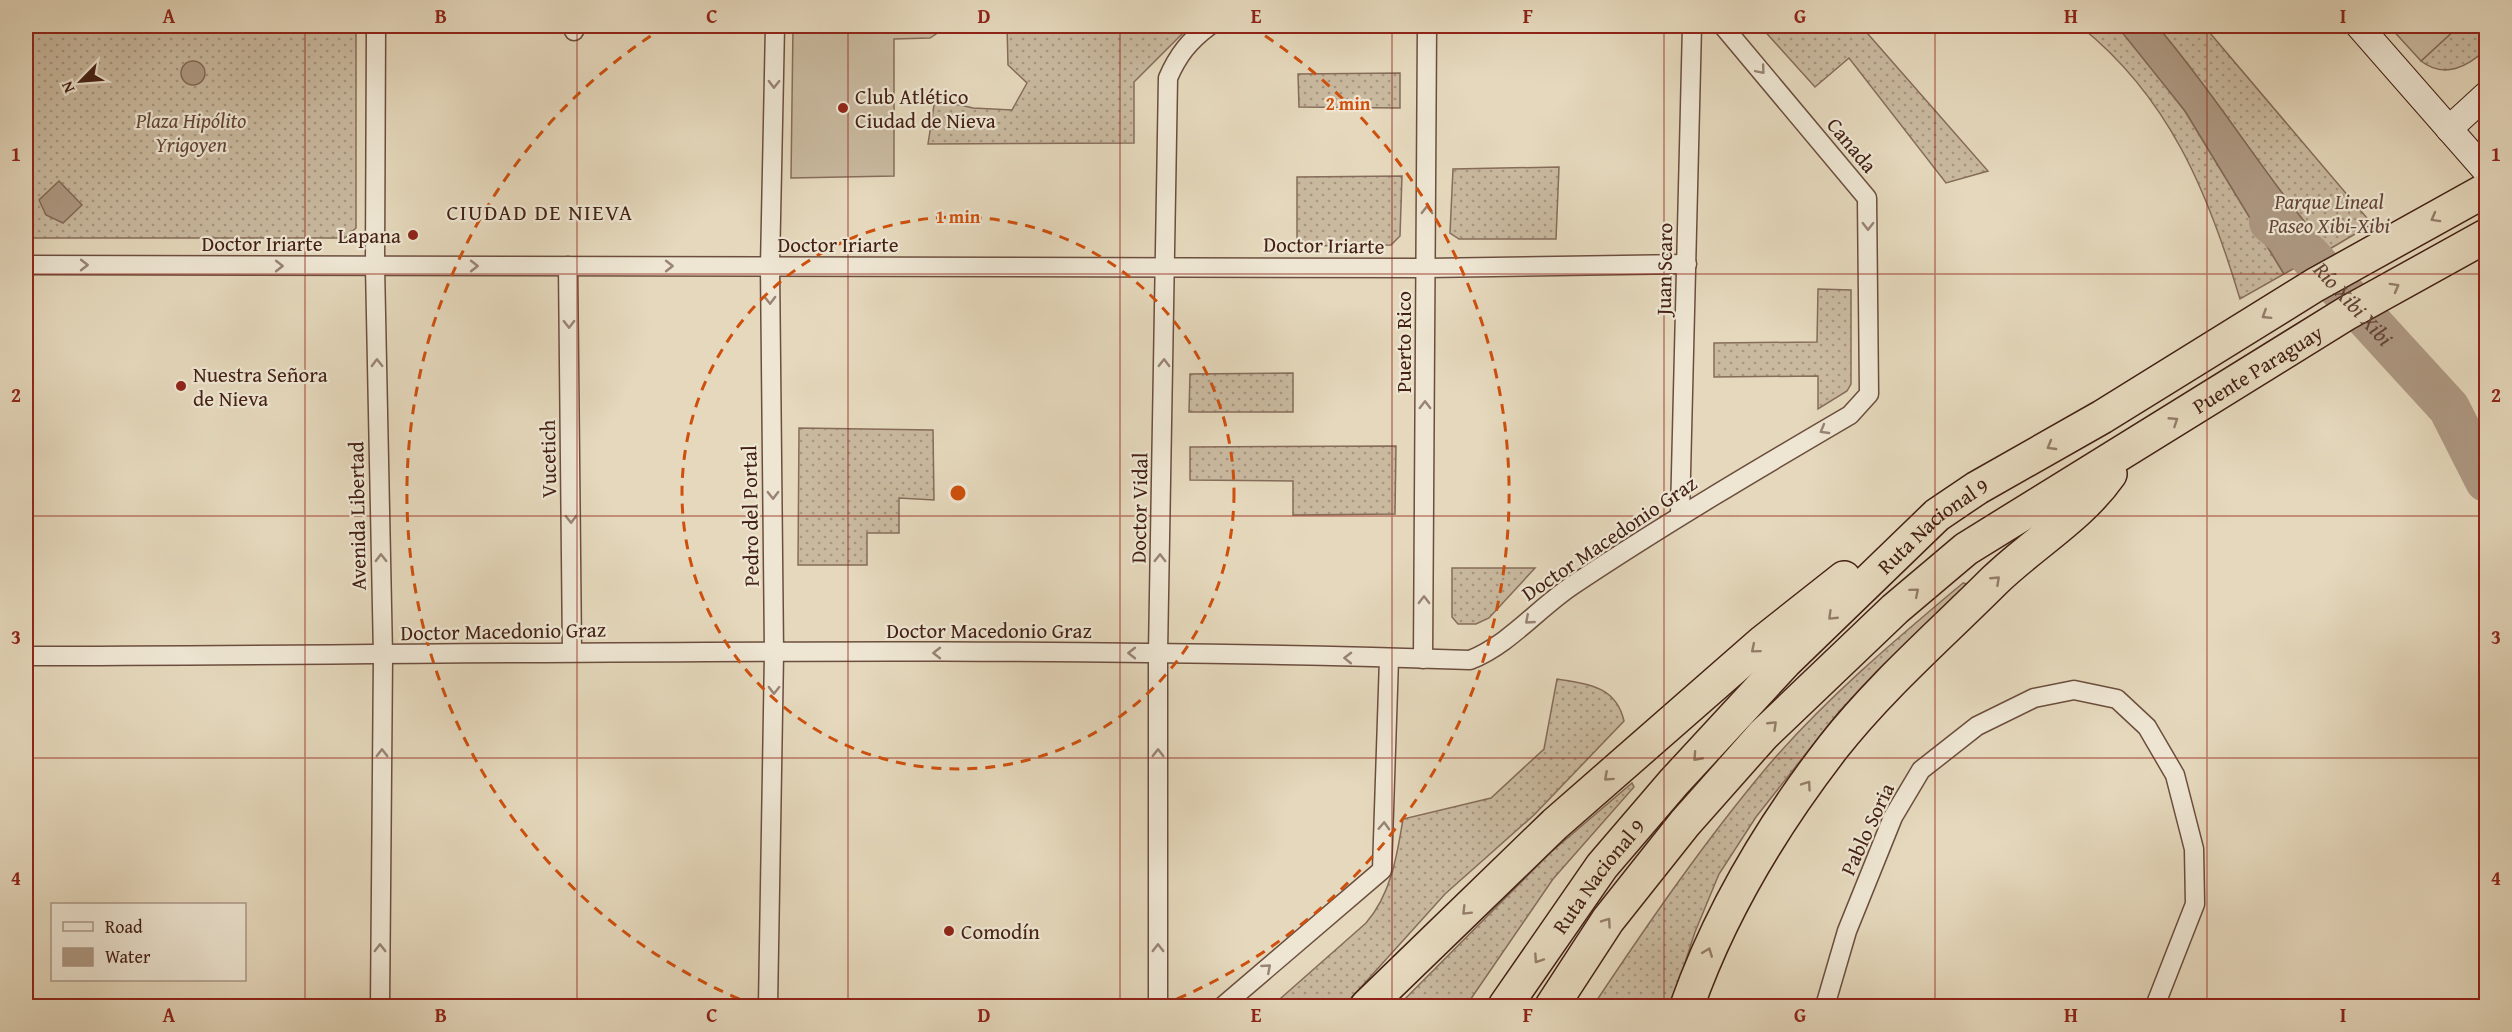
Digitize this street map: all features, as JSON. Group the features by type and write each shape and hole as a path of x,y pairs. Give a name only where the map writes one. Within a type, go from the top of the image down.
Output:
{"highway":[{"name":"Ruta Nacional 9","path":"1505,1006 1602,866 1674,782 1785,662 1937,515 1977,488 2102,417 2315,285 2487,190"},
{"name":"Puente Paraguay","path":"2125,453 2347,313 2487,236"},
{"name":"Ruta Nacional 9","path":"1552,1006 1608,920 1685,823 1763,735 1829,670 1895,609 1966,549 2125,453"},
{"path":"1687,1006 1718,928 1751,866 1834,747 1881,694 1997,578 2094,497 2125,453"},
{"path":"1367,1006 1555,824 1673,719 1846,576 1937,515"}],"main road":[{"path":"2360,26 2487,171"},
{"path":"2449,129 2487,95"}],"street":[{"name":"Avenida Libertad","path":"376,26 375,266 382,656 380,1006"},
{"name":"Pedro del Portal","path":"768,1006 774,652 770,266 775,26"},
{"name":"Doctor Vidal","path":"1158,1006 1158,653 1168,78 1178,55 1190,40 1209,26"},
{"name":"Puerto Rico","path":"1423,659 1427,26"},
{"name":"Juan Scaro","path":"1680,514 1692,26"},
{"name":"Canada","path":"1723,26 1868,198 1869,394"},
{"name":"Doctor Iriarte","path":"26,265 1426,268 1687,264"},
{"name":"Vucetich","path":"568,266 572,652"},
{"name":"Doctor Macedonio Graz","path":"26,656 382,656 572,652 1158,653 1470,660 1493,651 1555,597 1680,514 1850,415 1869,394"},
{"path":"1222,1006 1382,870 1389,659"},
{"name":"Pablo Soria","path":"1826,1006 1847,931 1893,817 1922,770 1977,726 2034,698 2074,690 2117,699 2147,727 2175,775 2194,849 2195,904 2156,1006"}],"green space":[{"name":"Plaza Hipólito Yrigoyen","path":"26,26 356,26 356,228 345,238 34,238 26,229"},
{"name":"Club Atlético Ciudad de Nieva","path":"793,26 948,26 930,38 894,39 894,176 791,178"},
{"path":"1007,26 1190,26 1134,82 1134,143 928,144 935,99 973,108 1012,110 1027,83 1008,65"},
{"path":"1760,26 1861,26 1988,171 1946,183 1849,58 1815,87"},
{"name":"Parque Lineal Paseo Xibi-Xibi","path":"2080,26 2117,26 2125,33 2185,111 2284,274 2240,299 2214,221 2181,149 2161,115 2138,84 2111,54"},
{"name":"Parque Lineal Paseo Xibi-Xibi","path":"2157,26 2204,26 2372,224 2328,250 2305,223 2201,81"},
{"path":"2389,26 2459,26 2421,61"},
{"path":"2459,26 2486,26 2486,49 2464,65 2447,70 2438,69 2421,61"},
{"path":"1400,73 1400,108 1299,107 1298,74"},
{"path":"1559,167 1556,239 1459,239 1450,233 1453,169"},
{"path":"1402,176 1400,236 1391,245 1297,246 1297,177"},
{"path":"1818,289 1851,290 1851,384 1847,391 1818,409 1818,376 1714,377 1714,343 1817,342"},
{"path":"1293,373 1293,412 1189,412 1190,374"},
{"path":"799,428 933,430 934,500 899,498 899,533 867,533 867,565 798,565"},
{"path":"1396,446 1395,514 1293,515 1293,481 1190,480 1190,447"},
{"path":"1452,568 1535,568 1489,618 1476,624 1458,624 1452,617"},
{"path":"1963,583 1968,584 1882,666 1838,713 1756,817 1719,874 1695,932 1671,1006 1593,1006 1677,884 1767,767 1836,694"},
{"path":"1557,679 1590,685 1607,694 1615,700 1624,721 1534,815 1445,894 1344,1006 1272,1006 1366,923 1375,912 1392,874 1403,819 1491,798 1544,749"},
{"path":"1632,783 1634,787 1553,879 1466,1006 1398,1006 1551,852"}],"water":[{"path":"2117,26 2157,26 2201,81 2305,223 2328,250 2284,274 2185,111"},
{"path":"193,61 202,64 205,73 202,82 193,85 184,82 181,73 184,64"},
{"path":"59,181 82,205 63,223 46,215 39,200"}],"waterway":[{"name":"Río Xibi Xibi","path":"2270,222 2308,254 2449,408 2486,481"}],"place":[{"name":"Club Atlético Ciudad de Nieva","path":"843,108"},
{"name":"Lapana","path":"413,235"},
{"name":"Nuestra Señora de Nieva","path":"181,386"},
{"name":"Comodín","path":"949,931"}],"district":[{"name":"CIUDAD DE NIEVA","path":"540,212"}]}
